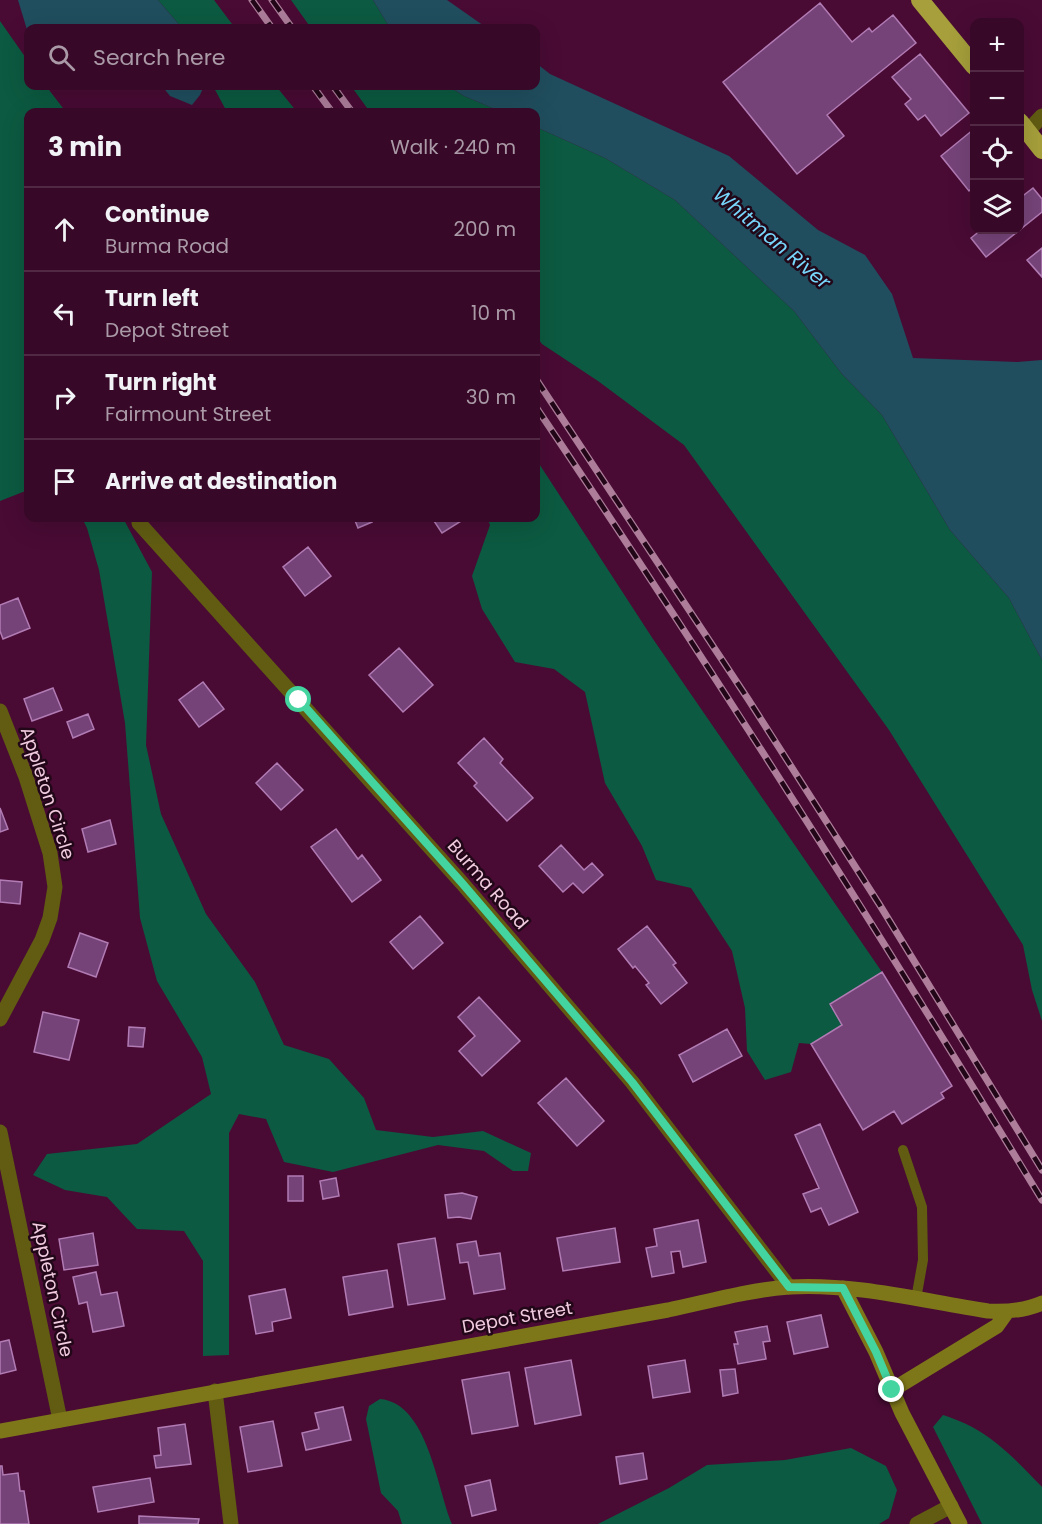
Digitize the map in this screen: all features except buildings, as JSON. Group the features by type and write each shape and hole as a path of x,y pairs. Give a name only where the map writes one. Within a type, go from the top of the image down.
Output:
{"highway":[{"path":"920,0 970,60"},
{"path":"1024,128 1042,150"}],"main road":[{"name":"Depot Street","path":"0,1431 789,1287 865,1290 988,1311 1007,1312 1042,1303"},
{"path":"843,1288 876,1352 902,1413 960,1524"},
{"path":"892,1390 990,1330 1004,1319 1007,1312"}],"street":[{"path":"1024,126 1042,116"},
{"name":"Burma Road","path":"139,523 493,919 632,1082 789,1287"},
{"name":"Appleton Circle","path":"0,711 26,777 51,859 55,887 50,918 42,940 0,1019"},
{"name":"Appleton Circle","path":"0,1132 60,1419"},
{"path":"215,1391 231,1524"},
{"path":"917,1524 951,1506"}],"lane":[{"path":"903,1150 922,1207 923,1260 916,1299"}],"green space":[{"path":"158,0 214,0 232,24 179,24"},
{"path":"291,0 373,0 388,24 308,24"},
{"path":"0,21 24,55 24,90 49,90 63,108 24,108 24,492 0,501"},
{"path":"215,90 279,90 294,108 225,108"},
{"path":"354,90 454,90 492,108 367,108"},
{"path":"540,129 605,158 675,200 794,311 842,374 882,415 950,530 1009,598 1042,660 1042,1021 1032,990 1023,945 889,730 684,445 598,381 540,341"},
{"path":"540,465 653,639 882,972 830,1004 842,1025 811,1044 799,1043 791,1072 765,1080 747,1051 745,1008 732,951 691,888 656,880 642,846 605,783 585,692 554,669 515,662 482,609 472,576 490,525 489,522 540,522"},
{"path":"84,522 125,522 152,572 146,745 161,814 206,914 255,982 284,1045 329,1059 364,1098 376,1130 433,1137 483,1131 531,1153 528,1171 513,1171 484,1151 438,1145 333,1172 284,1162 266,1119 239,1114 229,1133 229,1355 203,1356 203,1261 184,1231 137,1229 107,1197 65,1190 33,1175 47,1154 137,1144 211,1094 202,1057 157,981 140,918 125,723 99,570"},
{"path":"380,1399 396,1404 409,1415 420,1431 452,1524 402,1524 398,1511 381,1493 366,1419 369,1406"},
{"path":"943,1415 986,1435 1042,1487 1042,1524 982,1524 933,1427"},
{"path":"851,1448 886,1466 897,1490 889,1518 879,1524 598,1524 669,1488 707,1465 785,1460"}],"water":[{"path":"18,0 158,0 179,24 25,24"},
{"path":"373,0 447,0 481,24 388,24"},
{"name":"Whitman River","path":"540,66 550,74 729,156 818,230 865,255 892,294 913,358 1017,362 1042,360 1042,660 1009,598 950,530 882,415 842,374 794,311 675,200 605,158 540,129 540,108 492,108 454,90 540,90"},
{"path":"165,90 202,90 192,105 170,96"}],"railway":[{"path":"252,0 269,24"},
{"path":"272,0 289,24"},
{"path":"316,90 329,108"},
{"path":"336,90 349,108"},
{"path":"540,385 748,699 881,907 1042,1170"},
{"path":"540,413 794,800 1042,1200"}],"route":[{"path":"299,700 462,883 632,1082 789,1287 843,1288 876,1352 892,1390"}]}
